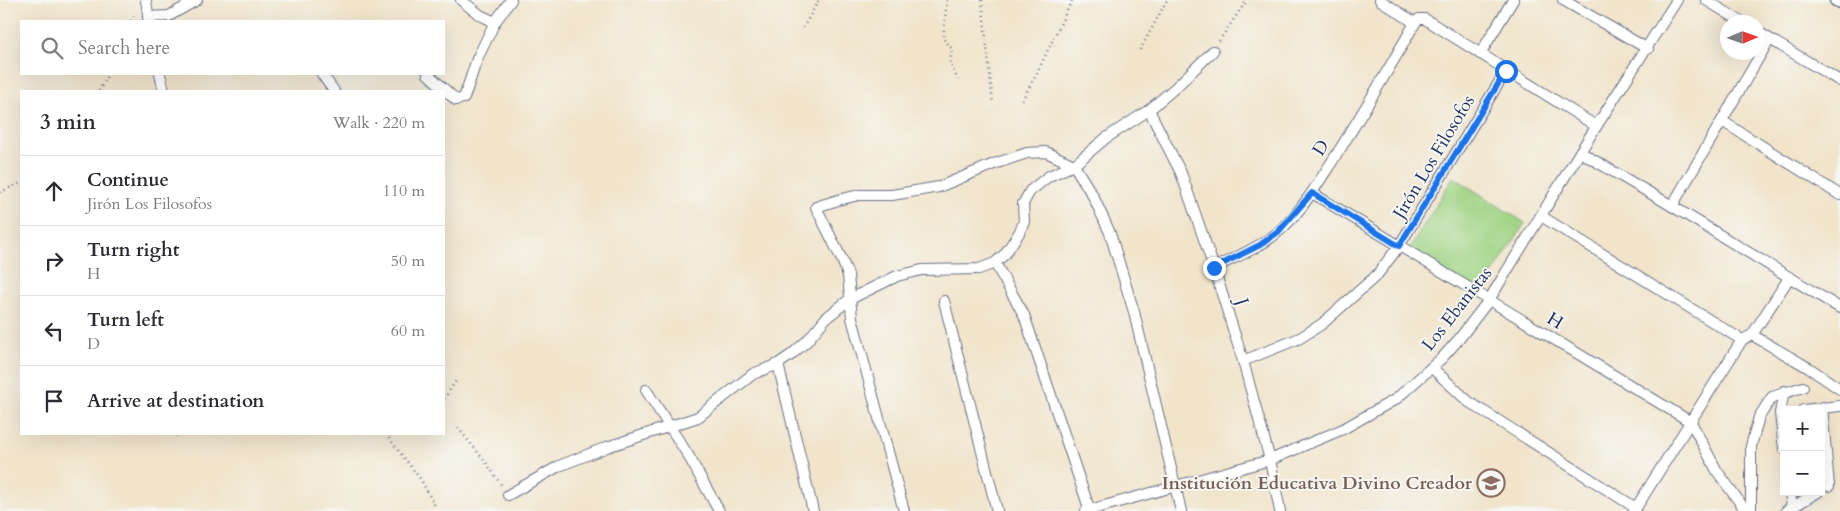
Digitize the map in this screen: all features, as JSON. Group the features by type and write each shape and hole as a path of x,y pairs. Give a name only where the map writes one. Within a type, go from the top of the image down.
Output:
{"street":[{"path":"146,0 149,19 171,19 197,0"},
{"path":"461,0 480,15 495,22"},
{"path":"429,75 456,100 461,100 465,96 477,59 495,22 511,0"},
{"path":"1380,0 1480,54 1596,126"},
{"path":"1480,54 1512,0"},
{"path":"1563,0 1648,49"},
{"name":"Los Ebanistas","path":"1088,511 1270,460 1343,429 1396,399 1432,368 1459,339 1489,300 1596,126 1648,49 1678,0"},
{"path":"1706,0 1731,15"},
{"path":"1836,0 1840,2"},
{"name":"D","path":"1214,268 1260,245 1278,232 1312,193 1420,21"},
{"path":"1765,37 1840,81"},
{"path":"1672,206 1770,40"},
{"path":"508,496 559,466 607,447 698,417 753,374 778,364 807,342 826,318 850,299 897,276 922,270 979,268 995,263 1005,254 1024,222 1023,204 1030,191 1049,176 1074,165 1106,138 1149,110 1213,51"},
{"name":"Jirón Los Filosofos","path":"1243,361 1300,338 1322,324 1377,275 1399,246 1506,71"},
{"path":"160,75 164,90"},
{"path":"323,75 333,90"},
{"name":"J","path":"1149,110 1181,173 1214,268 1243,361 1270,460 1280,511"},
{"path":"1722,121 1840,195"},
{"path":"904,511 852,318 848,275 816,207 859,196 892,195 939,187 994,164 1027,153 1046,152 1074,165 1093,196 1110,233 1134,312 1181,511"},
{"path":"1580,152 1840,308"},
{"name":"H","path":"1312,193 1691,422"},
{"path":"1541,216 1742,340"},
{"path":"995,263 1024,315 1088,511"},
{"path":"1432,368 1468,402 1635,510 1742,340 1752,335 1789,278"},
{"path":"944,301 997,511"},
{"path":"1752,335 1809,368 1840,389"},
{"path":"778,364 813,511"},
{"path":"1751,511 1751,446 1758,417 1772,396 1803,387"},
{"path":"646,390 688,455 719,511"},
{"path":"1783,406 1784,391"},
{"path":"1825,407 1840,406"},
{"path":"1691,422 1718,472 1746,511"},
{"path":"1825,488 1840,480"},
{"path":"1789,509 1790,496"},
{"path":"1789,509 1811,496"}],"path":[{"path":"803,28 819,0"},
{"path":"947,0 943,38 952,49 950,63 958,80"},
{"path":"982,0 993,104"},
{"path":"1022,100 1072,0"},
{"path":"1140,50 1167,0"},
{"path":"1213,51 1247,0"},
{"path":"132,20 137,12"},
{"path":"100,90 107,75"},
{"path":"0,192 20,183"},
{"path":"445,397 457,379"},
{"path":"458,428 485,461 508,496"},
{"path":"387,435 421,480 435,506"}],"green space":[{"path":"1453,177 1525,223 1480,293 1409,250"}],"place":[{"name":"Institución Educativa Divino Creador","path":"1491,483"}],"route":[{"path":"1214,268 1260,245 1278,232 1312,193 1399,246 1506,71"}]}
